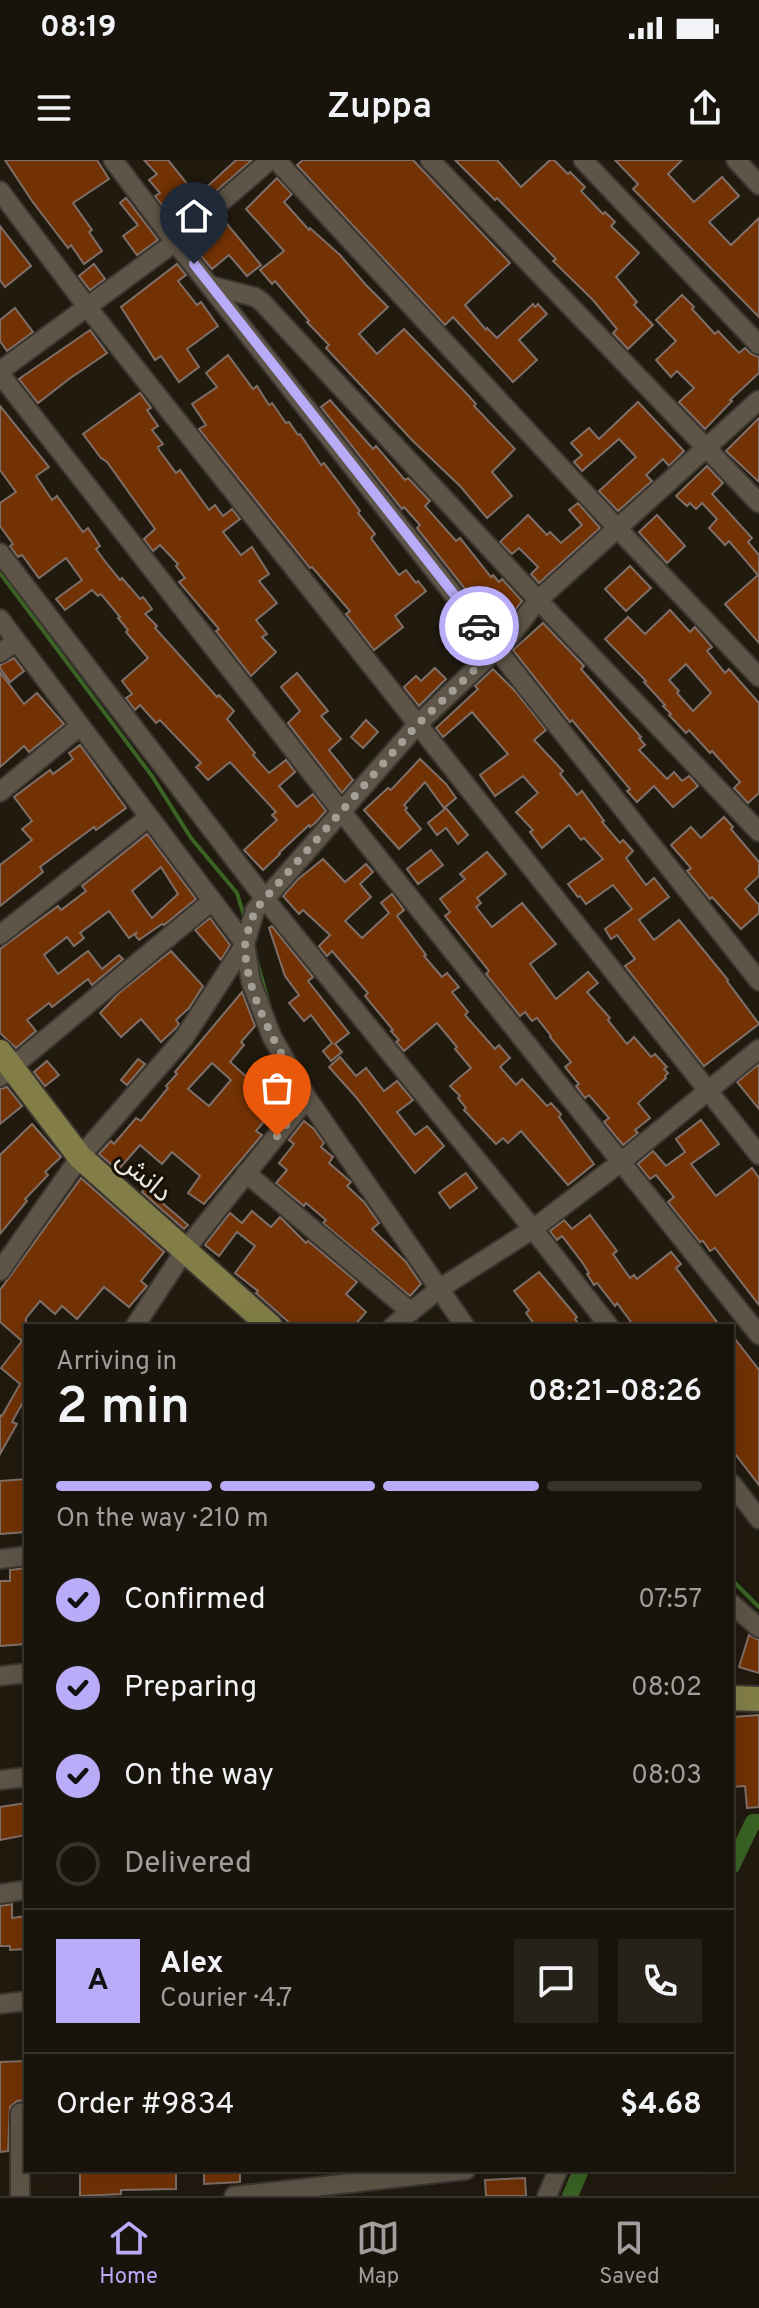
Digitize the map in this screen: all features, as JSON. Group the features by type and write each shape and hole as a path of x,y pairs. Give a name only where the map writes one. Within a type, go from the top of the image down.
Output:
{"main road":[{"name":"دانش","path":"4,1065 80,1157 268,1324"},
{"path":"734,1698 759,1699"}],"street":[{"path":"113,160 759,981"},
{"path":"759,677 273,160 175,242 0,373 341,811 759,1335"},
{"path":"430,160 759,503"},
{"path":"583,160 759,345"},
{"path":"736,160 759,185"},
{"path":"0,191 88,308 759,1155"},
{"path":"212,286 255,297 262,302 538,600 759,832"},
{"path":"0,1271 80,1157 184,1038 245,944 260,904 341,811 417,725 510,636 538,600 759,400"},
{"path":"0,553 260,904 533,1229 607,1324"},
{"path":"0,619 245,944 251,982 272,1037 307,1098 464,1324"},
{"path":"0,653 16,641"},
{"path":"0,792 80,726"},
{"path":"0,935 149,817"},
{"path":"4,1065 212,901"},
{"path":"396,1324 439,1289 533,1229 621,1162 759,1049"},
{"path":"136,1324 185,1250 307,1098"},
{"path":"246,1173 411,1312"},
{"path":"734,1487 759,1519"},
{"path":"0,1559 24,1556"},
{"path":"734,1606 759,1628"},
{"path":"0,1676 24,1673"},
{"path":"0,1780 24,1777"},
{"path":"0,1894 24,1890"},
{"path":"0,2004 24,2001"},
{"path":"20,2196 20,2113 24,2112"},
{"path":"234,2196 448,2172"},
{"path":"547,2196 557,2172"}],"building":[{"path":"5,160 97,160 109,179 73,203 102,251 84,264 32,201"},
{"path":"144,160 168,160 197,196 236,160 252,160 177,225 155,196 160,193 149,180 157,174"},
{"path":"303,160 413,160 510,263 465,305 486,330 497,338 533,304 535,307 538,304 547,314 519,340 537,360 513,382 453,317 445,325 297,165"},
{"path":"455,160 497,160 521,187 550,160 554,160 568,174 570,172 585,187 581,191 615,222 611,226 639,253 616,277 637,302 634,305 653,325 628,349 613,333 617,329 553,261 556,259"},
{"path":"615,160 682,160 668,174 694,202 722,177 739,196 709,222 731,245 759,218 759,317 633,189 638,184"},
{"path":"277,178 292,194 284,202 309,230 340,255 388,307 359,334 377,354 404,329 515,449 492,472 512,496 487,518 461,487 326,348 329,345 309,321 275,281 272,284 260,270 284,251 246,209"},
{"path":"126,198 158,240 137,255 123,236 138,225 120,203"},
{"path":"227,224 261,265 247,276 229,255 212,269 196,250"},
{"path":"0,226 31,266 5,287 0,280"},
{"path":"94,264 105,279 90,290 79,276"},
{"path":"177,264 186,275 178,281 197,305 201,302 218,326 187,349 199,367 179,382 161,356 155,360 121,307"},
{"path":"682,295 715,334 718,331 739,353 745,348 759,357 759,373 705,429 679,402 694,388 677,371 671,377 656,360 676,341 656,320"},
{"path":"15,308 33,332 7,351 0,341 0,320"},
{"path":"90,330 107,353 38,403 19,379"},
{"path":"228,355 253,389 257,386 269,405 272,403 286,423 289,422 300,434 321,465 324,463 360,511 358,513 375,534 371,538 399,575 406,570 426,591 395,616 403,627 374,650 346,614 350,611 310,568 199,429 206,425 192,404 217,387 206,373"},
{"path":"140,393 151,408 147,410 158,426 152,430 163,444 158,447 159,450 176,473 180,470 209,510 215,505 223,516 232,509 240,519 223,532 241,555 252,547 269,574 259,581 277,603 256,620 267,634 262,637 276,652 251,676 216,631 219,629 179,582 185,578 176,566 178,564 160,545 153,551 144,539 155,529 83,434"},
{"path":"330,400 373,449 376,446 405,480 408,478 430,501 425,506 456,541 460,538 491,577 493,575 499,582 502,579 522,601 496,628 417,528 420,525 404,507 402,509 321,407"},
{"path":"638,402 684,451 669,466 663,459 646,475 652,481 618,511 599,491 636,457 619,439 582,471 574,462 582,455 571,443 589,428 599,439"},
{"path":"0,406 49,467 36,476 52,500 57,496 83,532 88,528 100,546 96,549 107,564 152,609 145,614 157,626 155,628 217,697 219,695 234,711 227,719 255,753 253,755 269,773 286,760 295,772 279,786 297,807 313,794 326,811 263,870 244,850 277,820 272,815 276,812 230,762 208,780 196,767 201,763 160,720 156,723 140,705 135,710 126,698 132,694 122,681 148,658 101,594 98,596 92,590 65,610 56,599 82,580 66,558 39,578 22,555 18,557 10,546 13,544 0,526 0,503 16,492 0,470"},
{"path":"759,418 759,482 726,451"},
{"path":"707,466 723,483 712,494 752,538 748,542 759,555 759,643 725,604 758,575 729,541 725,545 709,528 717,519 702,503 696,509 676,496"},
{"path":"578,503 600,528 539,583 531,574 538,567 519,548 512,554 500,542 528,515 547,535 550,532 561,543 582,525 569,510"},
{"path":"657,515 685,546 667,563 639,532"},
{"path":"630,566 651,588 626,611 605,589"},
{"path":"670,610 690,632 695,627 712,647 707,651 725,673 729,669 759,703 759,793 748,803 734,788 740,782 712,751 710,753 689,730 686,733 669,715 646,681 605,639 628,617 645,634","holes":["686,664 711,693 693,711 669,680"]},
{"path":"543,623 584,666 581,669 641,737 645,745 639,750 667,779 674,772 682,781 689,776 698,786 673,807 654,786 637,802 627,791 630,789 572,720 570,722 513,650"},
{"path":"14,658 24,671 10,682 0,665"},
{"path":"435,668 446,679 419,706 404,687 416,676 421,681"},
{"path":"493,669 546,730 534,740 563,771 560,774 577,795 582,791 602,822 620,843 623,840 633,851 626,858 646,885 654,878 669,897 639,920 654,940 679,920 759,1024 704,1066 625,966 635,959 617,935 611,939 605,929 632,909 613,885 586,904 568,884 603,859 569,825 542,848 530,832 533,830 516,812 538,793 523,776 495,796 480,775 508,754 472,712 443,737 436,728 478,689 475,686"},
{"path":"0,672 24,704 37,693 64,724 29,752 24,746 0,767"},
{"path":"297,673 328,711 321,716 341,739 329,750 353,780 342,793 288,723 300,711 281,687"},
{"path":"366,720 378,732 363,748 351,737"},
{"path":"80,745 126,808 96,830 94,827 40,867 43,872 0,906 0,865 32,840 22,829 32,821 14,797 50,770 53,774 73,759 69,753"},
{"path":"420,759 456,798 444,808 425,782 404,805 421,829 399,849 364,810 388,788 391,790"},
{"path":"446,808 468,835 458,844 446,828 437,835 428,823"},
{"path":"724,817 759,862 759,876 745,889 759,905 759,913 741,929 712,897 710,899 687,871 691,868 671,845 691,827 701,838"},
{"path":"147,834 196,899 164,925 139,940 135,935 137,932 129,938 109,911 80,933 84,938 74,946 67,937 44,955 58,974 88,951 102,969 119,955 123,959 92,985 88,979 52,1007 49,1003 27,1020 36,1031 16,1048 0,1033 0,949 58,906 61,910 86,891 82,886","holes":["161,867 178,894 152,918 132,891"]},
{"path":"431,850 443,865 418,884 407,869"},
{"path":"487,852 506,874 477,898 481,903 476,907 492,927 522,903 556,944 530,964 556,999 588,972 598,983 587,992 627,1044 634,1037 651,1057 655,1054 667,1067 664,1069 668,1073 666,1078 638,1103 650,1118 623,1145 604,1122 609,1118 589,1095 585,1098 576,1086 579,1084 565,1067 571,1062 551,1036 537,1018 532,1021 525,1012 520,1016 445,916 450,912 440,899 465,879 460,874"},
{"path":"323,859 345,882 366,864 373,872 360,884 371,897 345,921 362,938 389,913 381,903 392,894 404,910 397,916 424,956 442,977 447,973 459,987 452,992 468,1012 465,1015 495,1049 499,1045 510,1058 500,1067 516,1085 522,1079 547,1106 551,1103 594,1164 568,1185 521,1131 508,1143 503,1138 496,1144 464,1110 466,1108 458,1098 460,1096 450,1086 471,1068 437,1023 404,1051 396,1042 399,1040 393,1030 365,996 368,993 332,951 327,956 319,946 330,935 303,910 299,914 283,896"},
{"path":"210,918 230,945 221,960 195,930"},
{"path":"272,926 313,977 308,981 349,1033 335,1044 342,1052 331,1061 323,1051 332,1043 311,1015 304,1021 289,1003 299,995 285,976 269,928"},
{"path":"171,951 203,986 189,1008 176,1020 179,1024 161,1042 141,1019 121,1037 100,1013 119,993"},
{"path":"242,992 255,1026 230,1062 250,1080 265,1062 279,1073 281,1077 278,1080 293,1097 283,1108 280,1105 271,1113 256,1131 262,1135 204,1204 188,1193 200,1176 172,1152 162,1164 140,1145 118,1170 99,1154 111,1141 114,1144 136,1118 141,1121 168,1088 166,1086 177,1074 175,1072","holes":["212,1063 231,1080 209,1106 188,1089"]},
{"path":"340,1057 356,1076 366,1068 384,1091 397,1081 413,1100 397,1112 415,1135 427,1126 444,1146 415,1173 329,1067"},
{"path":"138,1059 145,1064 127,1085 121,1080"},
{"path":"47,1061 59,1075 45,1086 34,1072"},
{"path":"759,1064 759,1109 737,1082"},
{"path":"7,1087 22,1106 0,1124 0,1089"},
{"path":"701,1120 719,1144 691,1164 716,1196 752,1168 759,1178 759,1305 715,1248 710,1251 703,1241 700,1242 668,1202 674,1197 656,1175 650,1179 638,1164 653,1151 666,1166 685,1152 676,1139"},
{"path":"304,1121 324,1143 321,1147 333,1157 329,1163 351,1182 347,1186 379,1223 372,1229 406,1262 421,1284 410,1296 323,1223 326,1220 306,1203 304,1206 276,1183 287,1170 279,1163 294,1144 289,1140"},
{"path":"32,1124 61,1157 45,1172 48,1175 25,1199 27,1201 0,1234 0,1155"},
{"path":"466,1173 477,1188 450,1208 439,1193"},
{"path":"81,1178 164,1252 141,1281 147,1286 129,1307 104,1287 77,1319 62,1306 55,1314 40,1301 26,1318 24,1401 12,1422 17,1424 0,1454 0,1415 20,1384 1,1368 22,1341 0,1322 0,1290"},
{"path":"145,1188 188,1225 184,1229 142,1192"},
{"path":"252,1211 271,1227 280,1217 306,1243 308,1241 357,1282 346,1294 366,1312 356,1324 291,1324 235,1273 255,1246 237,1232 219,1256 205,1245 230,1213 242,1223"},
{"path":"590,1215 617,1251 613,1254 630,1278 634,1275 637,1279 671,1252 681,1264 676,1268 718,1324 633,1324 617,1303 615,1306 597,1283 594,1285 582,1262 562,1236 557,1240 550,1231 564,1220 572,1229"},
{"path":"539,1272 577,1317 579,1324 534,1324 526,1313 529,1310 514,1291"},
{"path":"734,1338 759,1370 759,1485 734,1453"},
{"path":"24,1479 24,1532 0,1534 0,1481"},
{"path":"24,1568 24,1644 0,1646 0,1581 10,1581 10,1570"},
{"path":"749,1635 759,1640 759,1673 739,1667"},
{"path":"759,1715 759,1807 747,1808 745,1786 734,1787 734,1717"},
{"path":"24,1803 24,1835 0,1840 0,1807"},
{"path":"12,1904 12,1918 24,1916 24,1949 10,1950 10,1946 0,1946 0,1906"},
{"path":"24,2061 24,2100 10,2107 8,2151 0,2152 0,2062"},
{"path":"80,2172 176,2172 176,2189 121,2190 121,2194 80,2196"},
{"path":"204,2172 240,2172 240,2182 204,2184"},
{"path":"525,2178 526,2196 486,2196 485,2180"}],"waterway":[{"path":"0,573 152,776 191,838 237,893 245,919"},
{"path":"256,958 271,1011"},
{"path":"734,1582 759,1607"},
{"path":"734,1862 753,1822 759,1822"},
{"path":"570,2196 580,2172"}],"way so far":[{"path":"277,1136 307,1098 272,1037 251,982 245,944 255,910 417,725 497,648 479,626"}],"route":[{"path":"194,264 479,626"}]}
